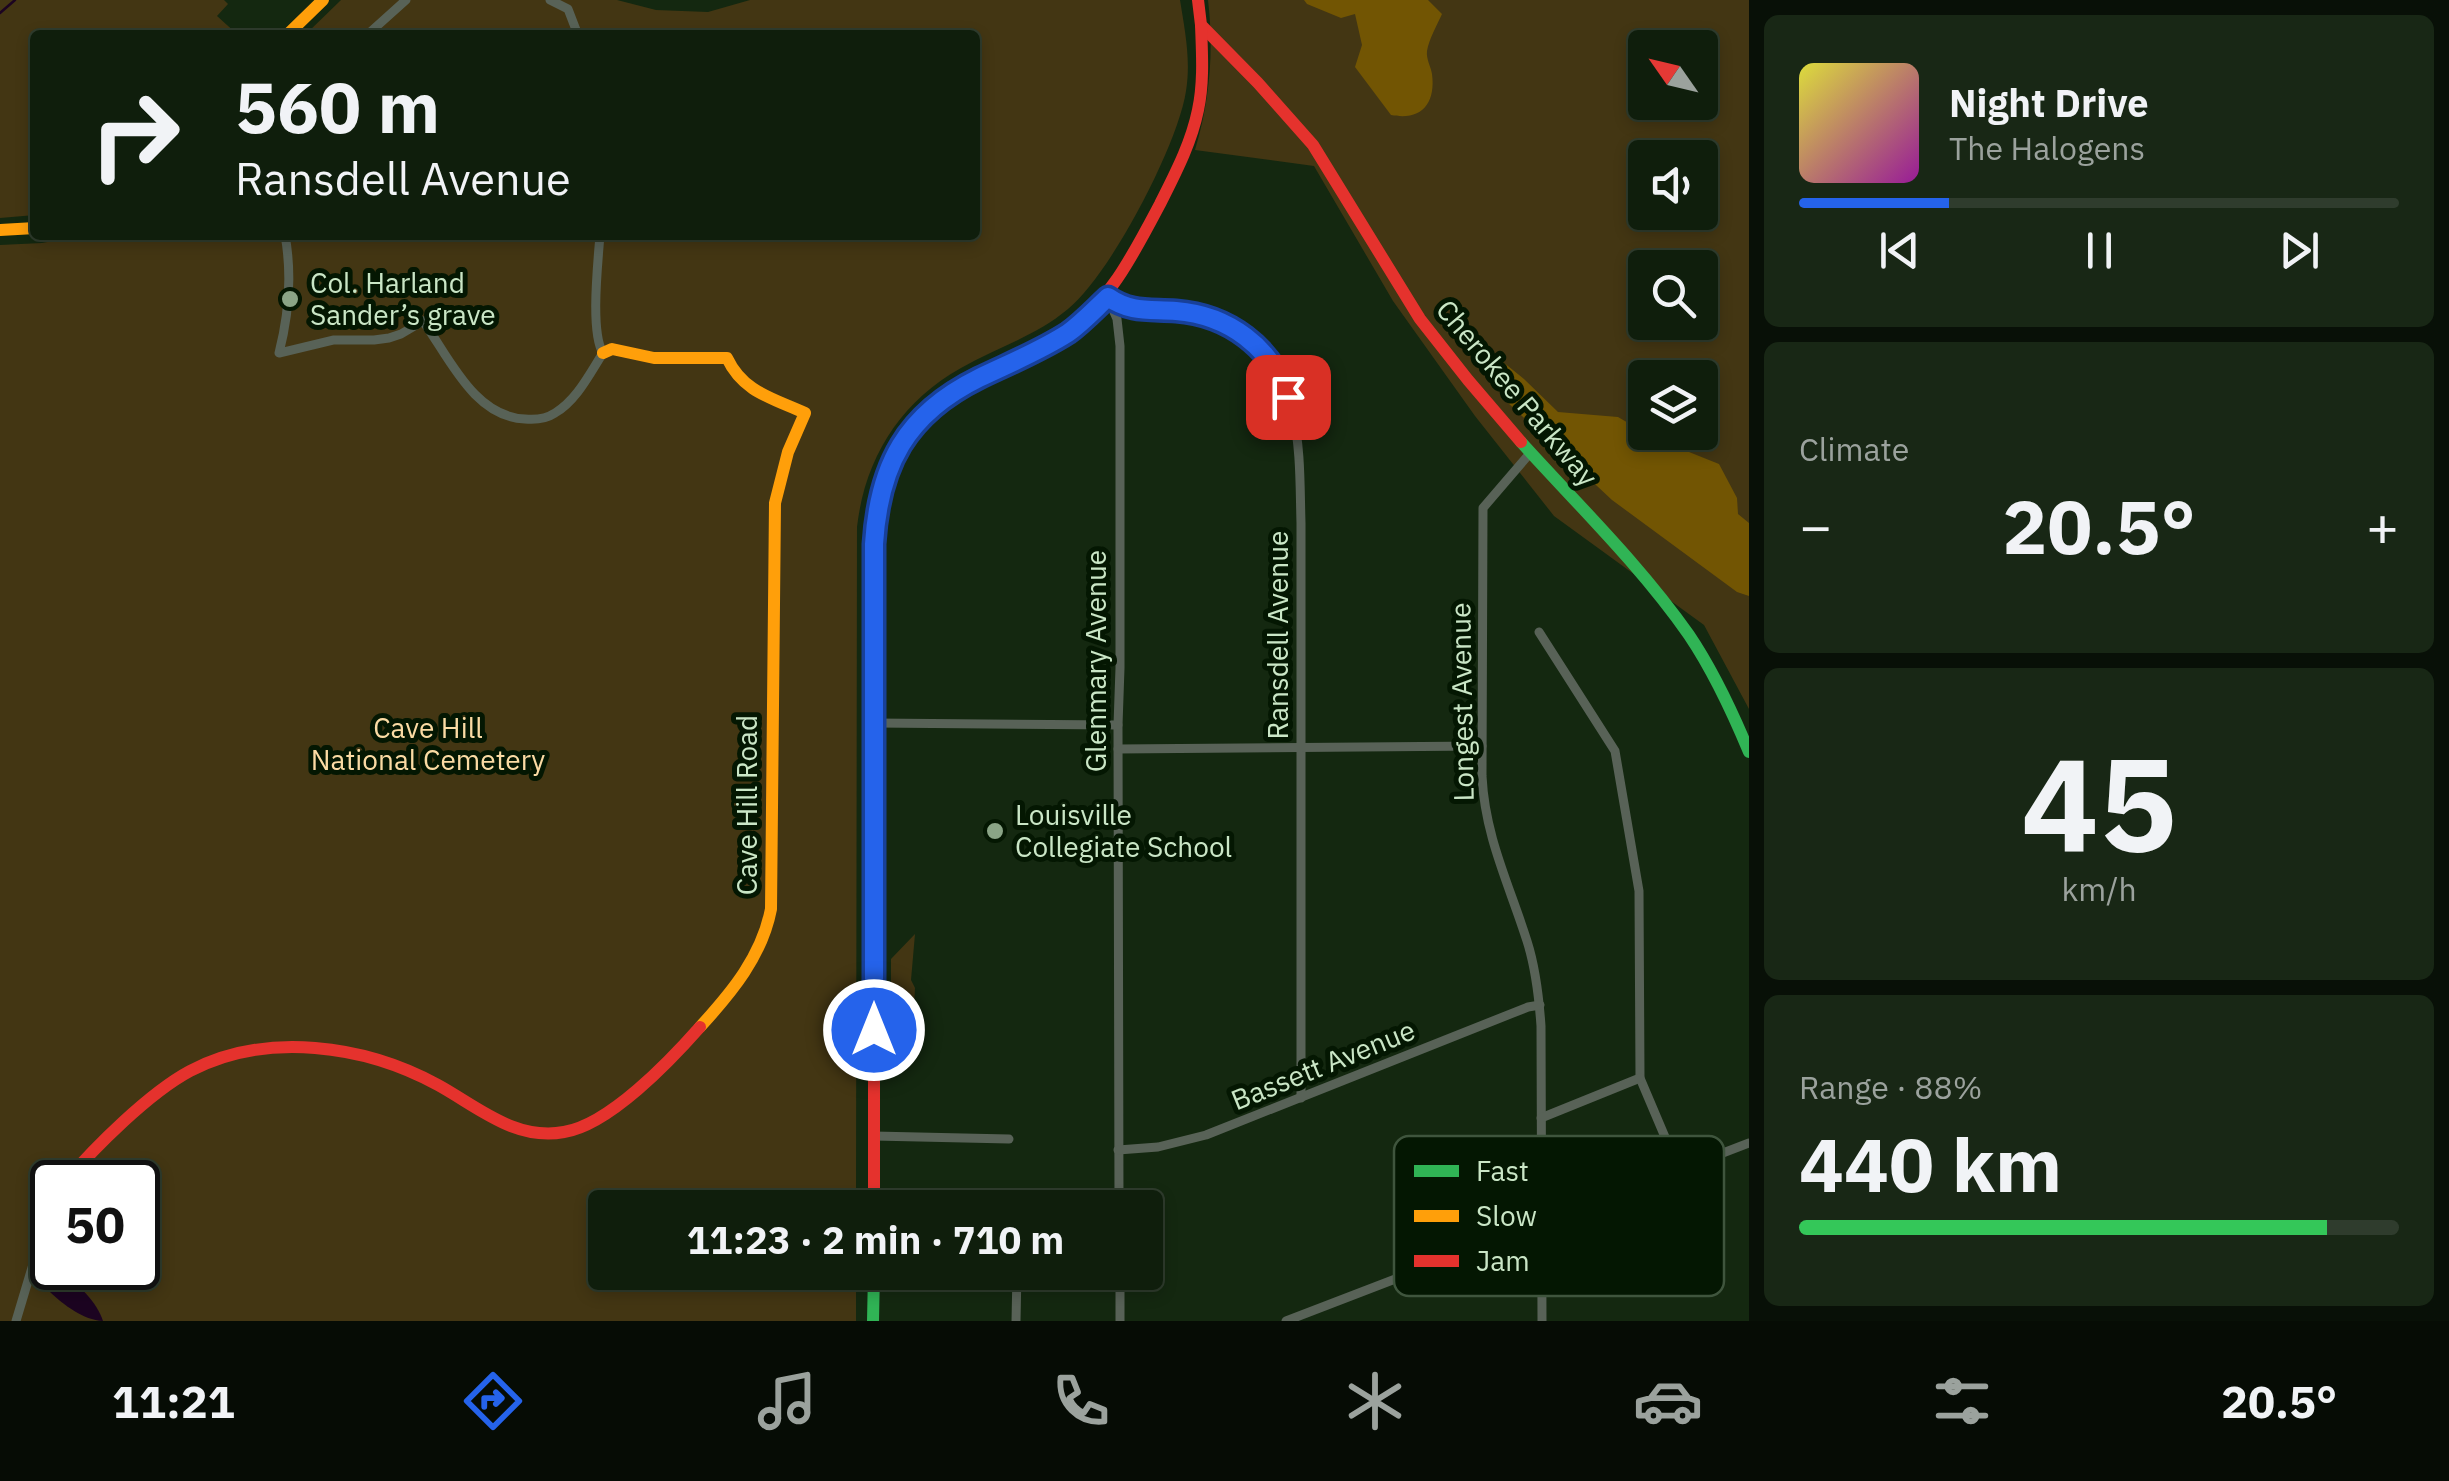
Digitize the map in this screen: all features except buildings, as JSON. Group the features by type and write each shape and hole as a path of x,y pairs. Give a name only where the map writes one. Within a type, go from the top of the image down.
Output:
{"main road":[{"path":"292,30 323,0"},
{"path":"874,1190 876,520 881,488 896,452 914,426 948,396 1066,334 1118,283 1183,157 1195,123 1202,78 1198,0"},
{"name":"Cherokee Parkway","path":"1201,25 1313,146 1420,319 1474,387 1628,557 1682,623 1721,688 1749,752"},
{"path":"0,230 30,228"},
{"name":"Cave Hill Road","path":"87,1160 117,1130 194,1068 276,1046 335,1050 402,1070 435,1084 486,1116 532,1132 556,1134 574,1130 610,1111 645,1082 716,1009 744,973 770,920 772,898 774,503 788,452 805,413 752,389 734,376 728,358 646,358 612,349 604,353"},
{"path":"873,1321 874,1290"}],"street":[{"path":"373,30 406,0"},
{"path":"550,0 568,9 576,30"},
{"path":"287,240 289,284 279,353 333,340 389,338 423,321 465,384 502,414 520,420 540,420 556,413 582,388 604,353 598,345 596,302 600,240"},
{"name":"Glenmary Avenue","path":"1108,297 1117,319 1120,346 1119,1190"},
{"name":"Ransdell Avenue","path":"1108,297 1127,308 1180,311 1225,324 1259,348 1278,370 1294,419 1299,455 1301,1098"},
{"name":"Longest Avenue","path":"1531,452 1483,508 1482,746 1483,798 1491,841 1527,940 1540,1005 1541,1136"},
{"path":"1539,632 1616,751 1639,891 1640,1078 1665,1136"},
{"path":"874,723 1118,725"},
{"path":"1118,749 1482,746"},
{"name":"Bassett Avenue","path":"1118,1150 1183,1142 1540,1005"},
{"path":"1541,1118 1640,1078"},
{"path":"874,1136 1009,1139"},
{"path":"1724,1153 1749,1143"},
{"path":"16,1321 30,1274"},
{"path":"1286,1321 1394,1279"},
{"path":"1016,1321 1017,1290"},
{"path":"1120,1290 1120,1321"},
{"name":"Longest Avenue","path":"1542,1296 1542,1321"}],"green space":[{"path":"0,0 224,0 228,4 217,16 232,30 30,30 30,215 0,218"},
{"name":"Cave Hill National Cemetery","path":"341,0 617,0 656,10 708,12 750,0 1180,0 1187,46 1186,91 1170,143 1122,239 1085,292 1068,309 1029,334 961,368 920,397 877,455 861,502 857,527 856,1190 588,1190 588,1290 856,1290 856,1321 0,1321 0,245 58,240 980,240 980,30 310,30"},
{"path":"1208,0 1749,0 1749,709 1704,625 1554,516 1475,416 1393,301 1314,166 1195,150 1210,57"},
{"path":"915,934 911,980 915,988 914,1006 891,1006 891,959"}],"shaded area":[{"path":"1304,0 1428,0 1442,14 1427,51 1433,85 1424,108 1411,115 1391,115 1355,67 1362,45 1355,14 1341,18"},
{"path":"1487,349 1558,412 1618,417 1628,423 1628,450 1684,450 1719,464 1737,498 1738,514 1749,523 1749,596 1737,592 1612,500 1507,402 1480,364"},
{"path":"82,1290 103,1321 81,1315 50,1292"}],"waterway":[{"path":"0,13 15,0"}],"traffic: fast":[{"path":"874,625 877,522 893,462 909,435 932,411 963,388 1065,335"},
{"path":"1521,442 1670,609 1714,677 1749,752"},
{"path":"873,1321 874,1290"}],"traffic: slow":[{"path":"292,30 323,0"},
{"path":"0,230 30,228"},
{"path":"603,353 612,349 654,358 727,358 750,386 805,413 788,452 775,503 771,909 753,958 700,1027"}],"traffic: jam":[{"path":"1198,0 1201,25 1313,145 1420,319 1521,442"},
{"path":"1065,335 1095,307 1120,275 1182,158 1200,99 1201,25"},
{"path":"874,625 874,1190"},
{"path":"85,1160 157,1093 190,1071 219,1058 283,1047 347,1052 379,1060 410,1071 513,1127 529,1132 564,1132 582,1127 619,1105 700,1027"}],"place":[{"name":"Col. Harland Sander’s grave","path":"290,299"},
{"name":"Louisville Collegiate School","path":"995,831"}],"route":[{"path":"874,1030 874,544 881,488 905,438 948,396 1066,334 1108,297 1127,308 1180,311 1225,324 1248,338 1269,359 1278,370 1288,397"}]}
